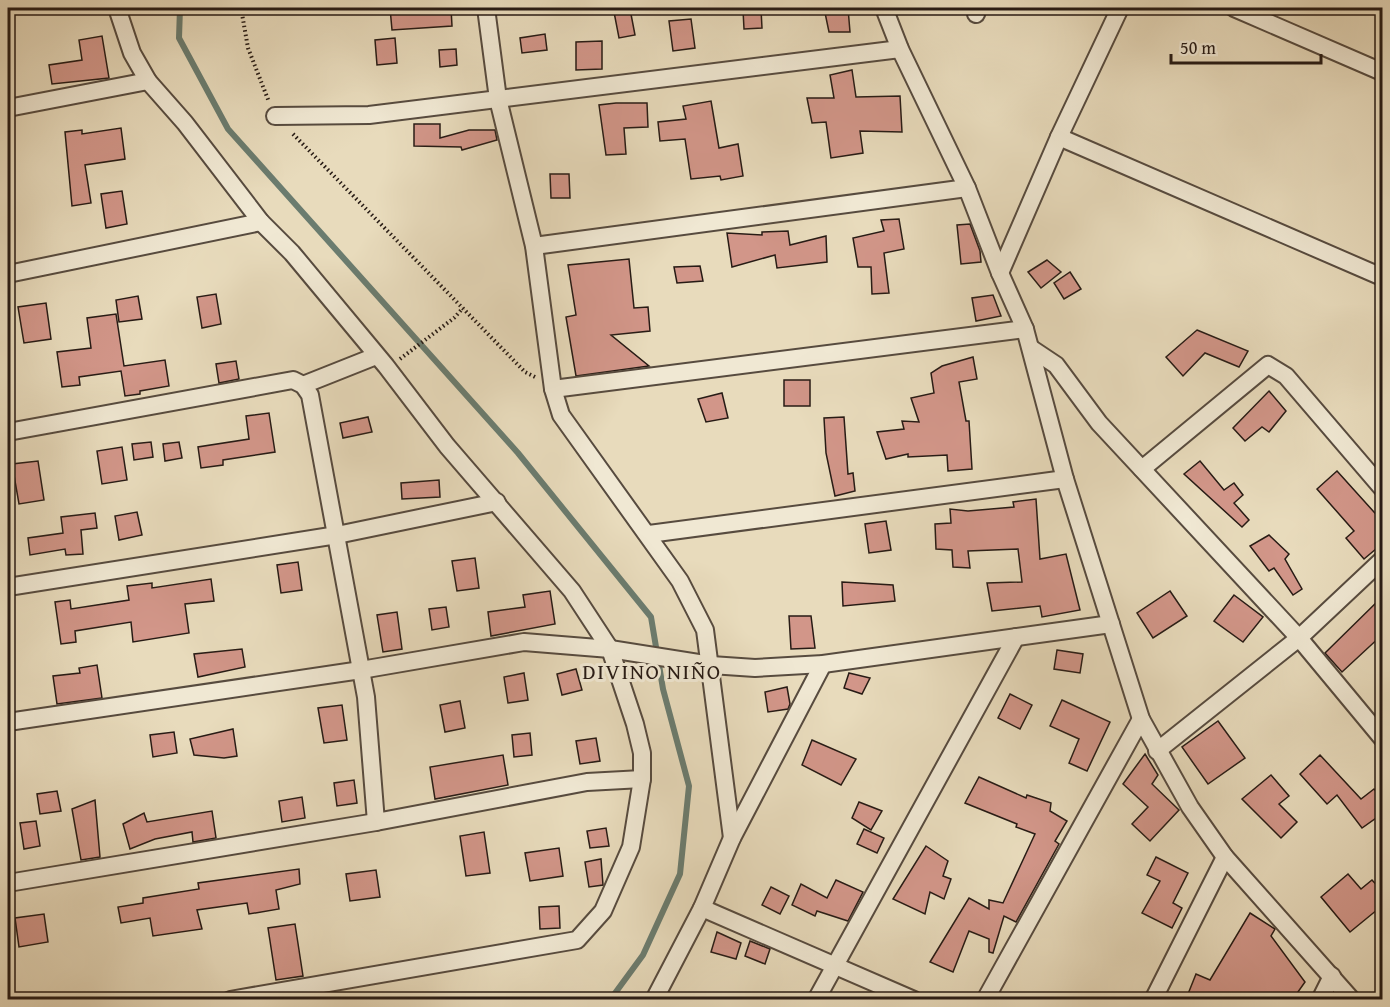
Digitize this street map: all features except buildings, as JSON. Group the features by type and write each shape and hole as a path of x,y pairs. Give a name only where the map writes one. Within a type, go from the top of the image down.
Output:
{"street":[{"path":"117,8 132,53 148,81 185,123 261,222 292,253 447,446 572,591 610,649 635,724 642,753 642,779 631,847 603,911 577,940 230,999"},
{"path":"486,8 498,99 534,246 553,389 561,416 649,534 680,580 705,630 732,838"},
{"path":"884,8 900,49 967,188 1000,273 1025,329 1065,479 1141,719 1190,807 1225,857 1352,999"},
{"path":"1000,273 1059,137 1120,8"},
{"path":"1234,8 1383,72"},
{"path":"275,116 369,115 900,49"},
{"path":"8,108 148,81"},
{"path":"1059,137 1383,278"},
{"path":"534,246 967,188"},
{"path":"8,274 261,222"},
{"path":"553,389 1025,329"},
{"path":"1032,350 1056,365 1099,423 1299,638 1383,738"},
{"path":"303,386 376,356"},
{"path":"1142,469 1268,364 1286,376 1383,488"},
{"path":"8,432 293,380 303,386 310,395 366,697 376,822"},
{"path":"649,534 1065,479"},
{"path":"8,587 337,535 497,502"},
{"path":"1157,751 1299,638 1383,560"},
{"path":"8,722 361,670 524,642 610,649 711,665 755,668 823,664 1111,624"},
{"path":"816,999 1016,638"},
{"path":"654,999 702,908 732,838 823,664"},
{"path":"985,999 1141,719"},
{"path":"8,883 376,822 587,782 642,779"},
{"path":"1153,999 1225,857"},
{"path":"702,908 834,967 914,999"},
{"path":"1320,999 1332,976"}],"path":[{"path":"241,8 248,48 275,116 525,372 553,389"},
{"path":"400,360 454,318 463,308"}],"waterway":[{"path":"180,8 179,38 228,129 518,453 651,617 663,689 689,786 680,874 643,955 610,1000"}],"district":[{"name":"DIVINO NIÑO","path":"652,671"}]}
